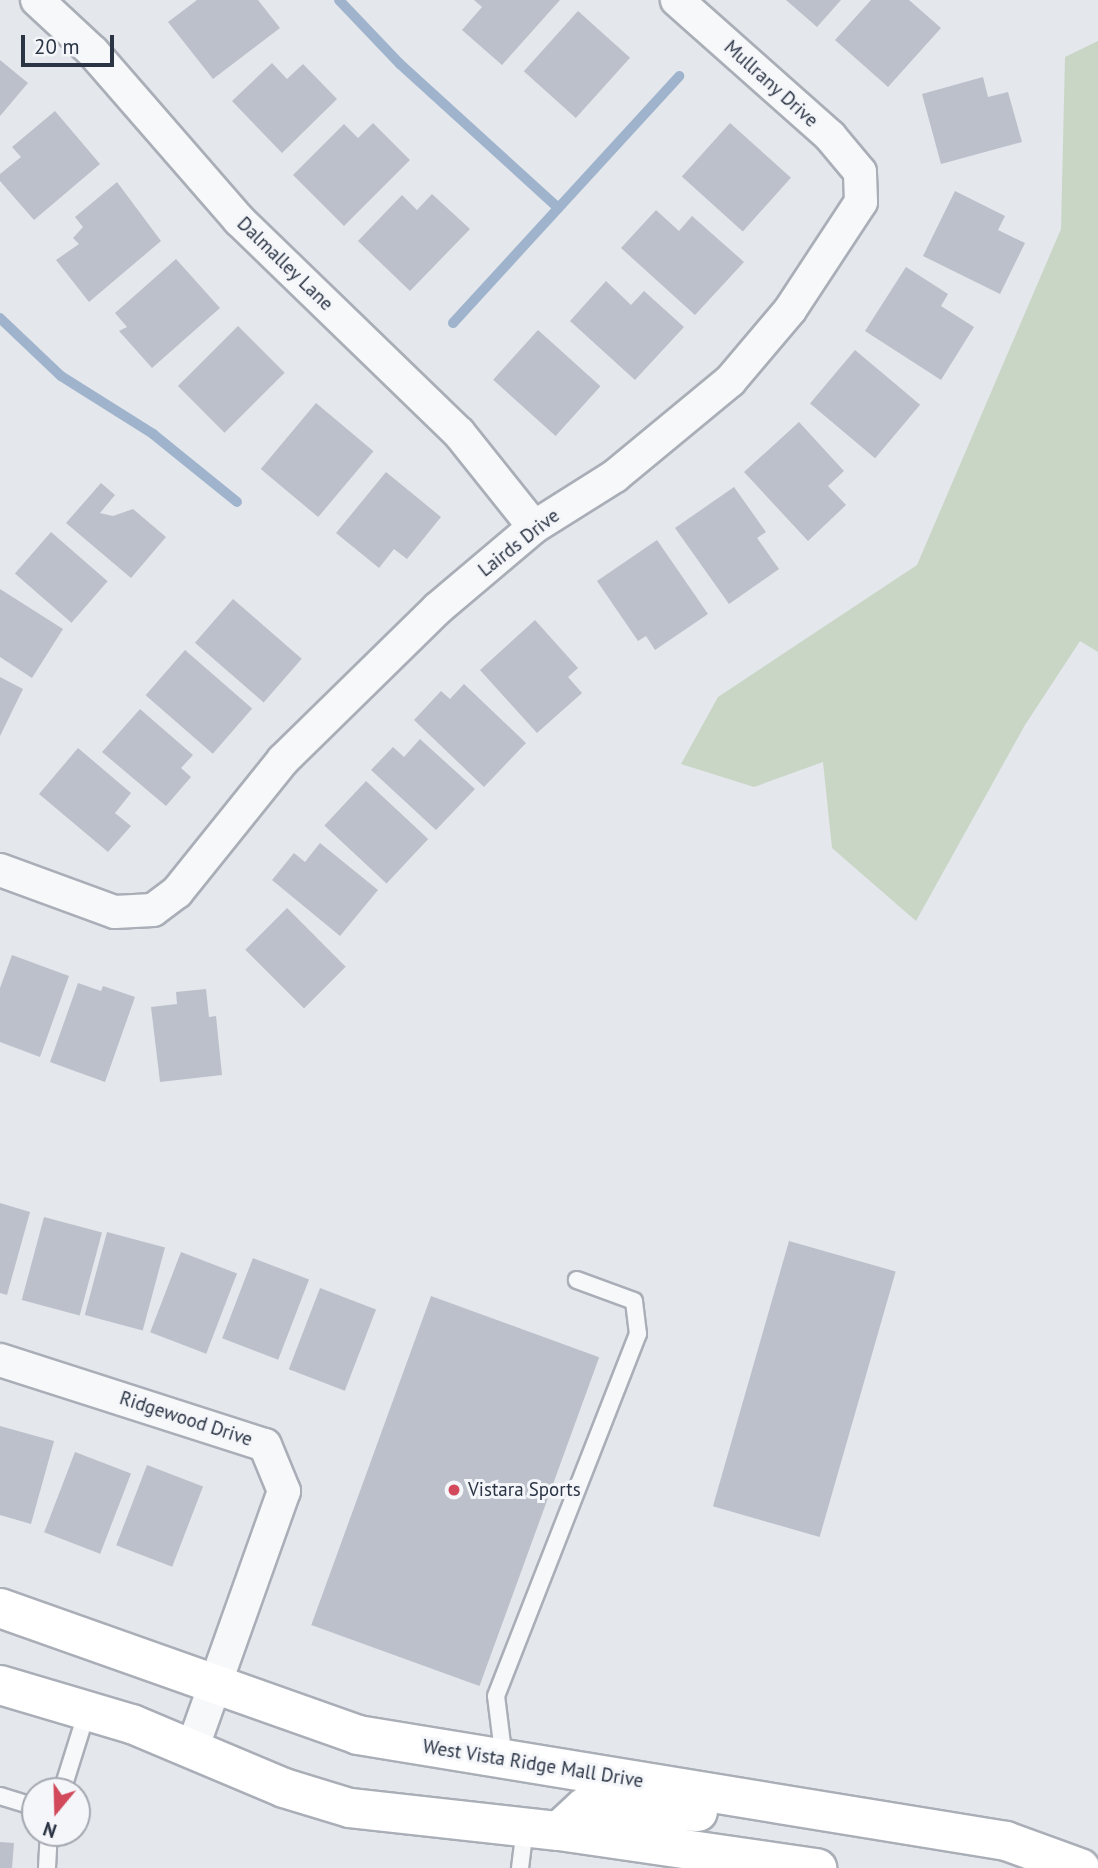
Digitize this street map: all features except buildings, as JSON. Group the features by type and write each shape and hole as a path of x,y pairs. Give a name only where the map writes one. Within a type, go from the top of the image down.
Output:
{"main road":[{"name":"West Vista Ridge Mall Drive","path":"0,1608 358,1735 1006,1841 1080,1868"},
{"path":"0,1685 193,1747 284,1788 350,1808 542,1829 817,1868"},
{"path":"542,1829 585,1807 723,1813 760,1801"}],"street":[{"name":"Dalmalley Lane","path":"37,0 93,51 239,220 459,433 534,527"},
{"name":"Mullrany Drive","path":"677,0 830,136 860,172"},
{"name":"Lairds Drive","path":"0,870 115,912 153,910 177,892 283,760 437,609 534,527 615,475 730,381 790,310 861,202 860,172"},
{"name":"Ridgewood Drive","path":"0,1360 265,1445 284,1491 193,1747"}],"lane":[{"path":"504,1759 496,1696 638,1334 634,1301 577,1280"},
{"path":"66,1777 87,1711"},
{"path":"0,1796 21,1803"},
{"path":"520,1868 542,1829"},
{"path":"47,1868 48,1847"}],"green space":[{"path":"1098,41 1098,652 1080,641 1025,725 916,921 832,848 823,762 754,787 681,764 718,697 917,565 1061,229 1065,57"}],"waterway":[{"path":"339,0 400,64 558,208"},
{"path":"453,323 679,76"},
{"path":"0,318 61,376 153,434 237,502"}],"place":[{"name":"Vistara Sports","path":"454,1490"}]}
